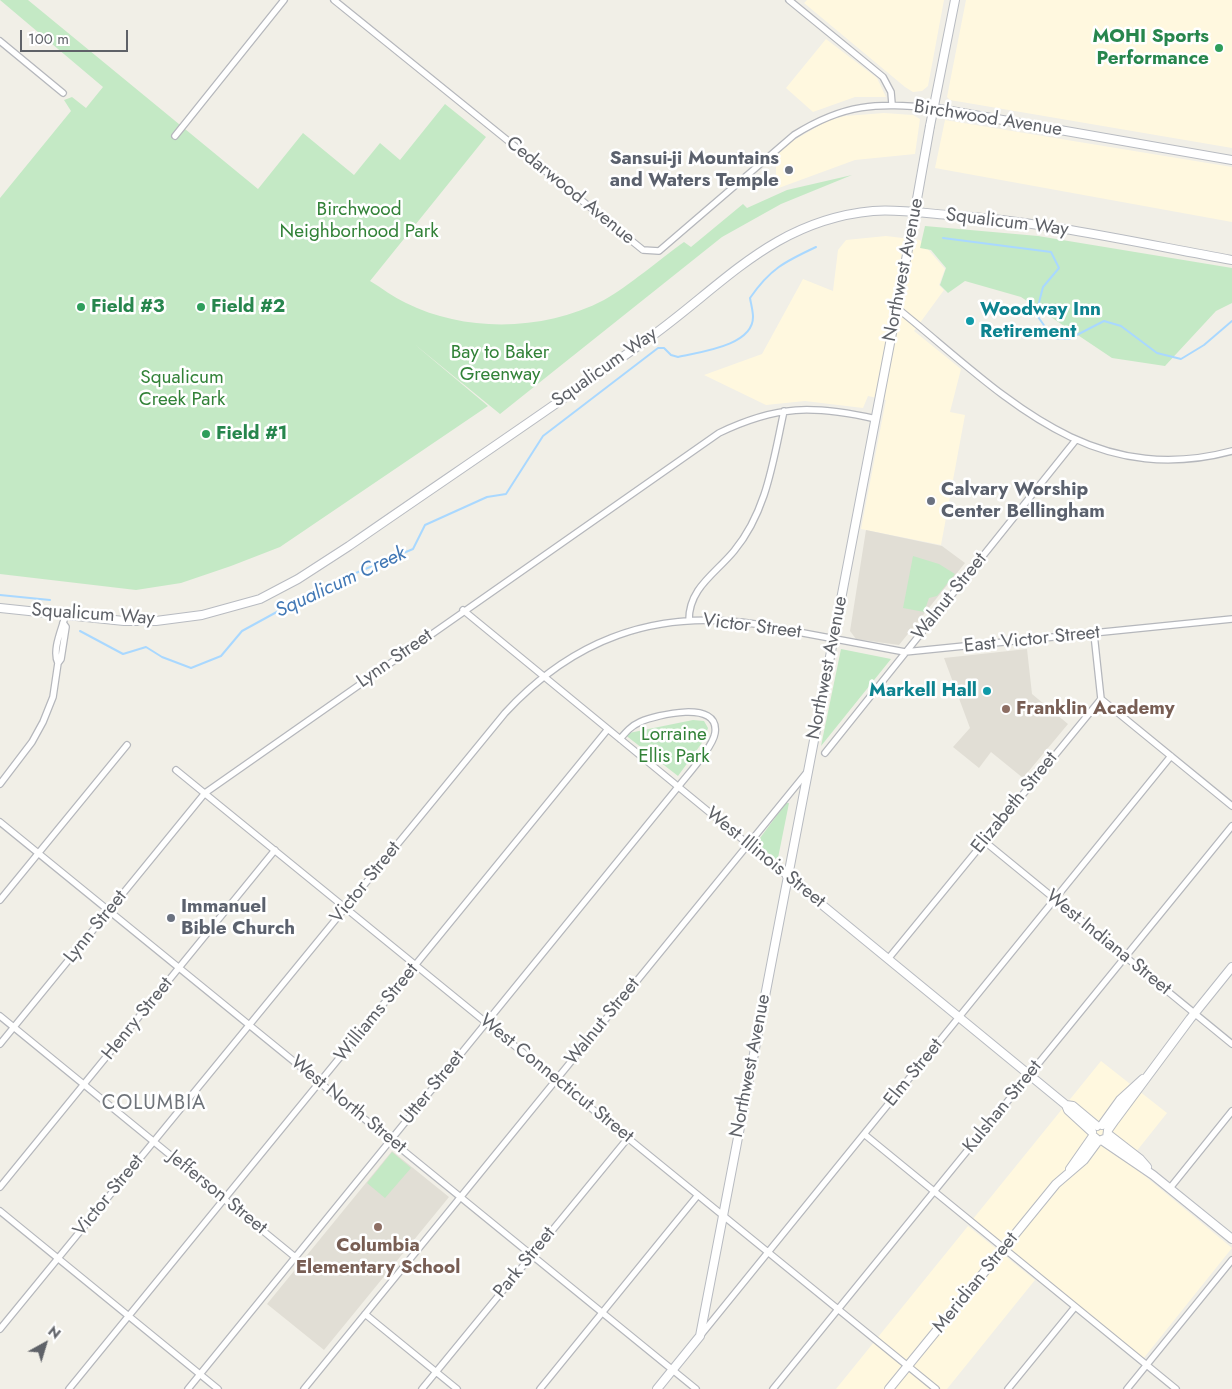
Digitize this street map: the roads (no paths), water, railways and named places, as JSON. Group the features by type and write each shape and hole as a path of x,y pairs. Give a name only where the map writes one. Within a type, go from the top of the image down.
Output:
{"street":[{"path":"174,136 284,0"},
{"name":"Cedarwood Avenue","path":"334,0 643,250 651,252 659,251 794,135 828,116 866,106 892,104"},
{"name":"Birchwood Avenue","path":"789,0 883,77 891,92 892,104 934,108 1232,160"},
{"name":"Northwest Avenue","path":"700,1336 955,0"},
{"path":"0,43 63,93"},
{"name":"Squalicum Way","path":"0,608 124,621 156,621 202,615 260,599 298,579 349,546 652,336 759,251 790,234 828,220 872,211 976,217 1042,225 1232,260"},
{"path":"897,308 1012,402 1038,420 1075,441 1114,453 1154,459 1206,457 1232,452"},
{"name":"Lynn Street","path":"0,1044 205,793 702,442 734,426 767,414 784,411 830,409 876,419"},
{"path":"689,620 689,608 694,595 736,549 760,507 768,484 784,411"},
{"name":"Walnut Street","path":"825,752 1075,441"},
{"name":"West Illinois Street","path":"463,610 1030,1074 1066,1105 1068,1110 1140,1159 1153,1174 1232,1239"},
{"path":"0,784 32,742 43,722 53,697 58,663 56,658 60,626 63,623 64,614"},
{"name":"East Victor Street","path":"833,639 905,652 1232,619"},
{"name":"Victor Street","path":"0,1329 505,713 543,676 561,662 596,643 628,631 659,623 689,620 732,620 833,639"},
{"path":"1094,634 1101,699 1232,806"},
{"name":"Elizabeth Street","path":"888,959 1101,699"},
{"name":"Utter Street","path":"188,1389 678,787 714,738 715,729 711,719 693,712 666,714 639,722 629,728 620,739"},
{"name":"Williams Street","path":"69,1389 608,729"},
{"path":"0,900 127,745"},
{"name":"Elm Street","path":"657,1389 1171,756"},
{"name":"West Connecticut Street","path":"176,770 936,1389"},
{"name":"Walnut Street","path":"304,1389 808,771"},
{"name":"West North Street","path":"0,822 696,1389"},
{"name":"Kulshan Street","path":"774,1389 1232,826"},
{"name":"West Indiana Street","path":"984,841 1232,1044"},
{"name":"Henry Street","path":"0,1187 275,850"},
{"name":"Meridian Street","path":"889,1389 1056,1184 1064,1179 1149,1075 1232,967"},
{"name":"Jefferson Street","path":"0,1016 296,1257"},
{"path":"1170,1188 1232,1111"},
{"path":"864,1134 1176,1389"},
{"name":"Park Street","path":"422,1389 628,1138"},
{"path":"540,1389 698,1196"},
{"path":"0,1211 218,1389"},
{"path":"1126,1389 1232,1260"},
{"path":"1008,1389 1075,1307"},
{"path":"365,1314 457,1389"}],"waterway":[{"name":"Squalicum Creek","path":"943,238 1051,252 1059,268 1043,287 1036,314 1053,338 1069,339 1104,321 1121,326 1157,353 1181,359 1204,345 1232,321"},
{"name":"Squalicum Creek","path":"80,631 123,654 146,647 162,657 191,668 221,656 242,631 332,583 413,549 425,525 487,497 506,494 543,436 658,348 664,348 671,355 678,357 711,350 735,341 744,335 751,327 753,317 750,298 757,288 779,267 816,247"},
{"name":"Squalicum Creek","path":"0,595 50,600"}],"place":[{"name":"MOHI Sports Performance","path":"1219,48"},
{"name":"Sansui-ji Mountains and Waters Temple","path":"789,170"},
{"name":"Field #3","path":"81,307"},
{"name":"Field #2","path":"201,307"},
{"name":"Woodway Inn Retirement","path":"970,321"},
{"name":"Field #1","path":"206,434"},
{"name":"Calvary Worship Center Bellingham","path":"931,501"},
{"name":"Markell Hall","path":"987,691"},
{"name":"Franklin Academy","path":"1006,709"},
{"name":"Immanuel Bible Church","path":"171,918"},
{"name":"Columbia Elementary School","path":"378,1227"}],"district":[{"name":"COLUMBIA","path":"154,1104"}],"park label":[{"name":"Birchwood Neighborhood Park","path":"359,221"},
{"name":"Bay to Baker Greenway","path":"500,364"},
{"name":"Squalicum Creek Park","path":"182,389"},
{"name":"Lorraine Ellis Park","path":"674,746"}]}
